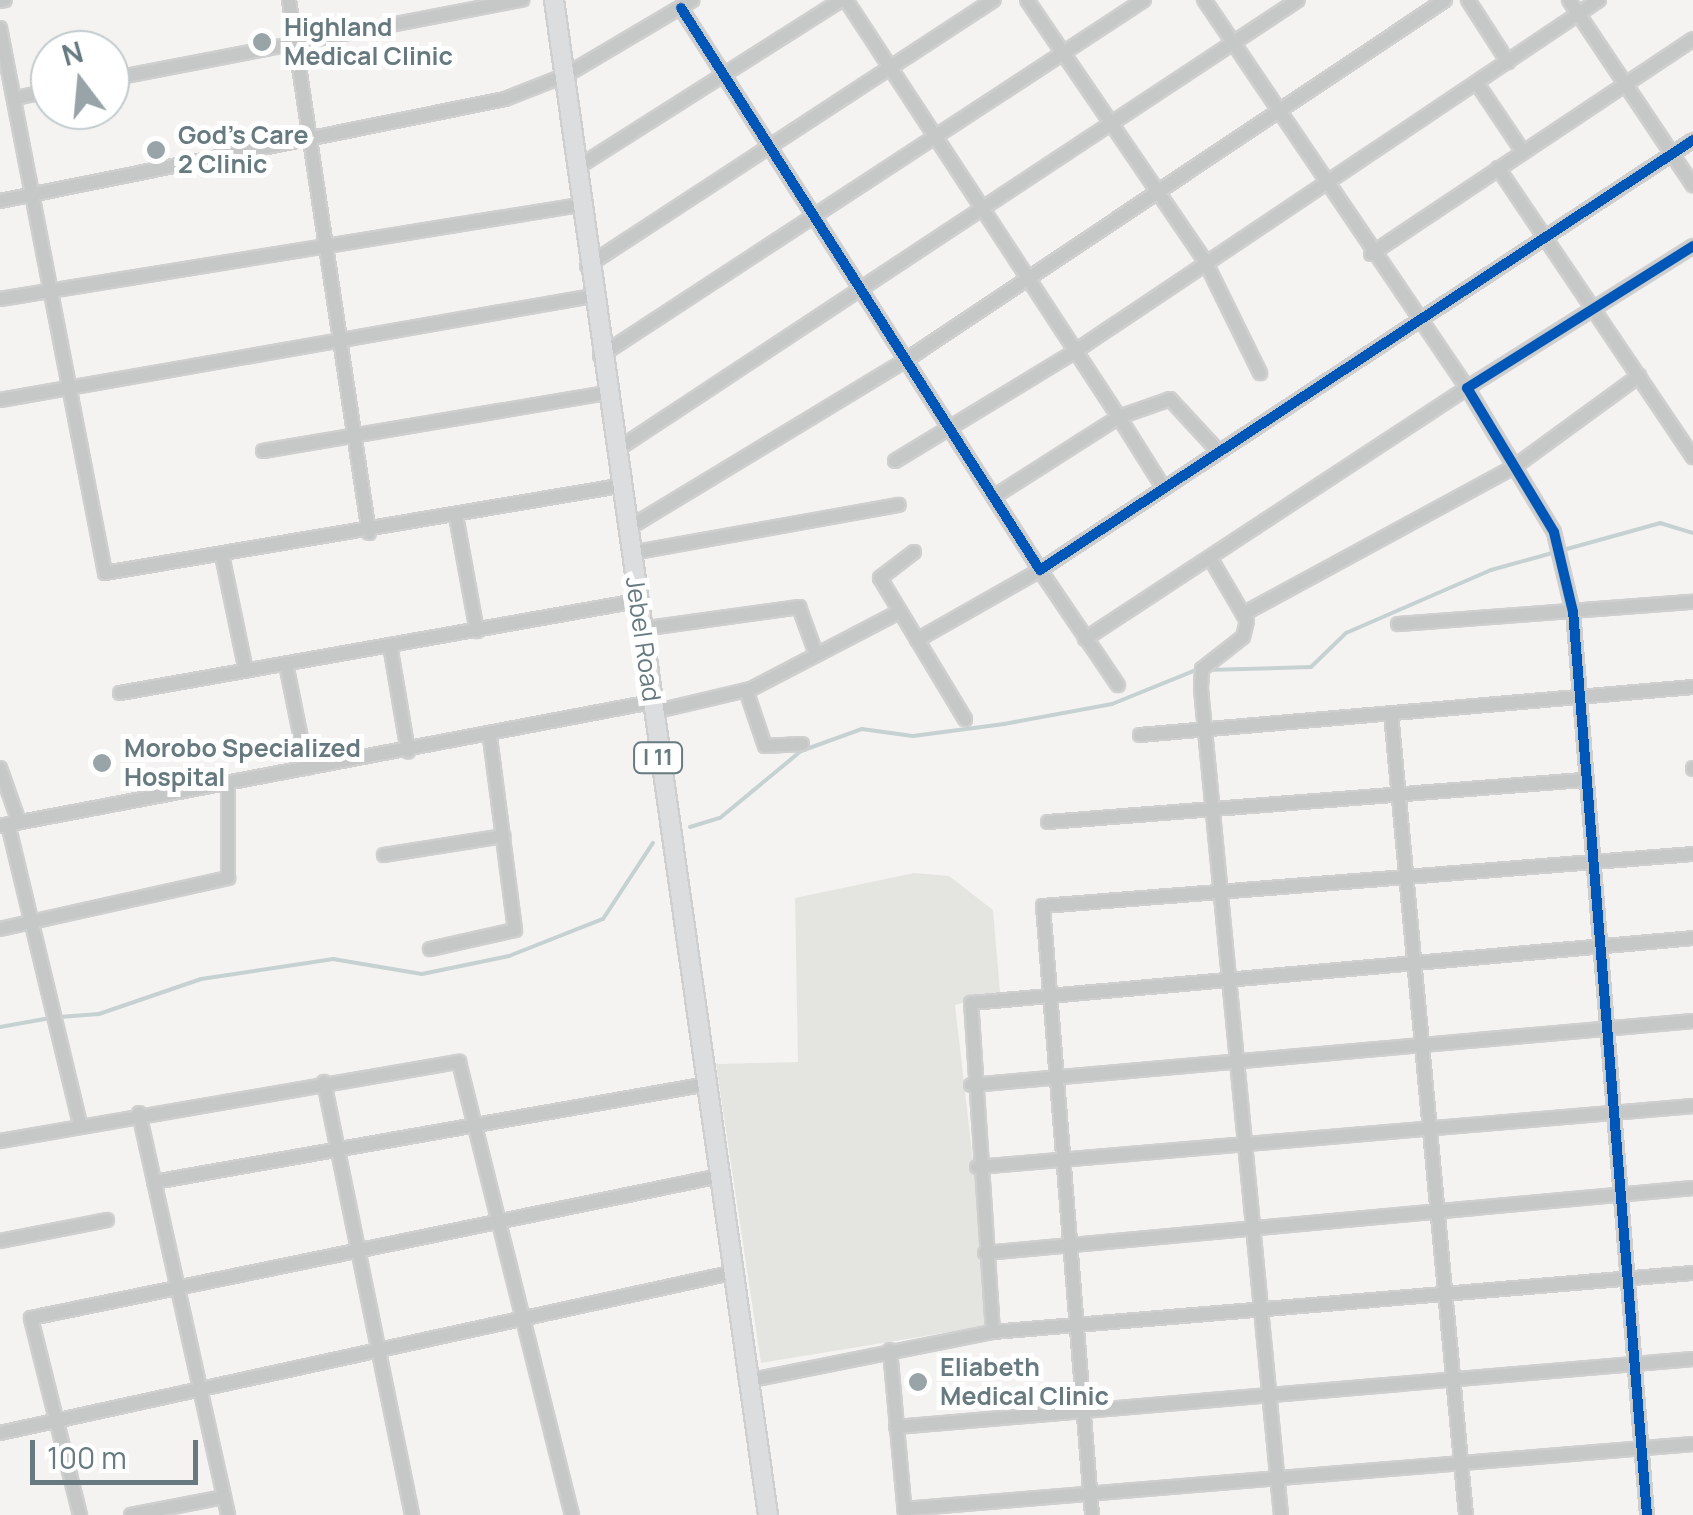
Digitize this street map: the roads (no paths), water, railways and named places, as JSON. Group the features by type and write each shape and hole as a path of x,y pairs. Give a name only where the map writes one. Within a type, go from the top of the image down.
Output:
{"main road":[{"name":"Jebel Road","path":"554,0 587,266 652,707 702,1085 768,1515"}],"street":[{"path":"289,0 336,336 369,533"},
{"path":"130,75 522,0"},
{"path":"575,169 725,78 843,0 983,205 1163,488"},
{"path":"587,266 994,0"},
{"path":"1027,0 1153,195 1206,262 1260,373"},
{"path":"600,356 1144,0"},
{"path":"1204,0 1371,254 1422,318 1554,532 1572,612 1621,1279 1646,1515"},
{"path":"615,451 983,205 1234,46 1298,0"},
{"path":"627,529 906,360 1280,114 1445,0"},
{"path":"1468,0 1508,62"},
{"path":"1569,0 1693,184"},
{"path":"895,461 1074,352 1599,0"},
{"path":"0,201 307,136 433,117 566,75 687,4 764,149 1118,685"},
{"path":"0,28 38,194 66,386 106,573 222,560 620,486"},
{"path":"1371,254 1693,40"},
{"path":"1478,84 1523,152"},
{"path":"16,98 30,95"},
{"path":"916,640 1040,570 1693,140"},
{"path":"1498,168 1691,451"},
{"path":"0,299 322,241 580,205"},
{"path":"1085,638 1212,561 1249,526 1693,246"},
{"path":"0,400 336,336 592,296"},
{"path":"1244,614 1514,467 1639,376"},
{"path":"263,451 607,393"},
{"path":"995,496 1119,417 1170,400 1219,452"},
{"path":"630,553 899,505"},
{"path":"456,516 477,631"},
{"path":"914,552 880,578 965,719"},
{"path":"222,560 246,671"},
{"path":"1212,561 1244,614 1247,632 1202,669 1248,1226 1261,1309 1264,1392 1281,1515"},
{"path":"120,693 637,601"},
{"path":"1398,624 1693,602"},
{"path":"641,630 799,607 816,650"},
{"path":"9,823 746,690 816,650 898,612"},
{"path":"390,645 408,751"},
{"path":"286,664 308,768"},
{"path":"1140,735 1693,687"},
{"path":"746,690 766,746 802,744"},
{"path":"1390,713 1441,1298 1464,1463 1466,1515"},
{"path":"430,950 516,930 490,737"},
{"path":"0,768 28,924 80,1124"},
{"path":"1048,822 1583,780"},
{"path":"0,929 228,878 228,784"},
{"path":"384,855 504,836"},
{"path":"1092,1515 1074,1244 1052,1076 1045,905 1693,854"},
{"path":"993,1332 968,1006 1410,960 1693,938"},
{"path":"972,1085 1693,1021"},
{"path":"0,1140 459,1062 520,1319 572,1515"},
{"path":"324,1082 332,1146 382,1350 412,1515"},
{"path":"154,1182 332,1146 702,1085"},
{"path":"978,1166 1693,1106"},
{"path":"139,1114 180,1282 228,1515"},
{"path":"80,1515 52,1420 31,1318 180,1282 716,1176"},
{"path":"985,1253 1693,1188"},
{"path":"0,1241 107,1220"},
{"path":"0,1433 731,1273"},
{"path":"747,1381 993,1332 1441,1298 1693,1273"},
{"path":"890,1350 904,1512 1277,1476 1693,1444"},
{"path":"896,1427 1264,1392 1693,1358"},
{"path":"131,1515 224,1497"}],"waterway":[{"path":"1205,670 1311,667 1346,633 1491,570 1660,523 1693,533"},
{"path":"690,827 720,818 801,751 862,729 913,736 1004,724 1112,704 1196,670"},
{"path":"59,1017 99,1014 201,979 333,959 422,974 509,956 603,919 653,843"},
{"path":"0,1027 50,1018"}],"place":[{"name":"Highland Medical Clinic","path":"262,42"},
{"name":"God's Care 2 Clinic","path":"156,150"},
{"name":"Morobo Specialized Hospital","path":"102,763"},
{"name":"Eliabeth Medical Clinic","path":"918,1382"}]}
